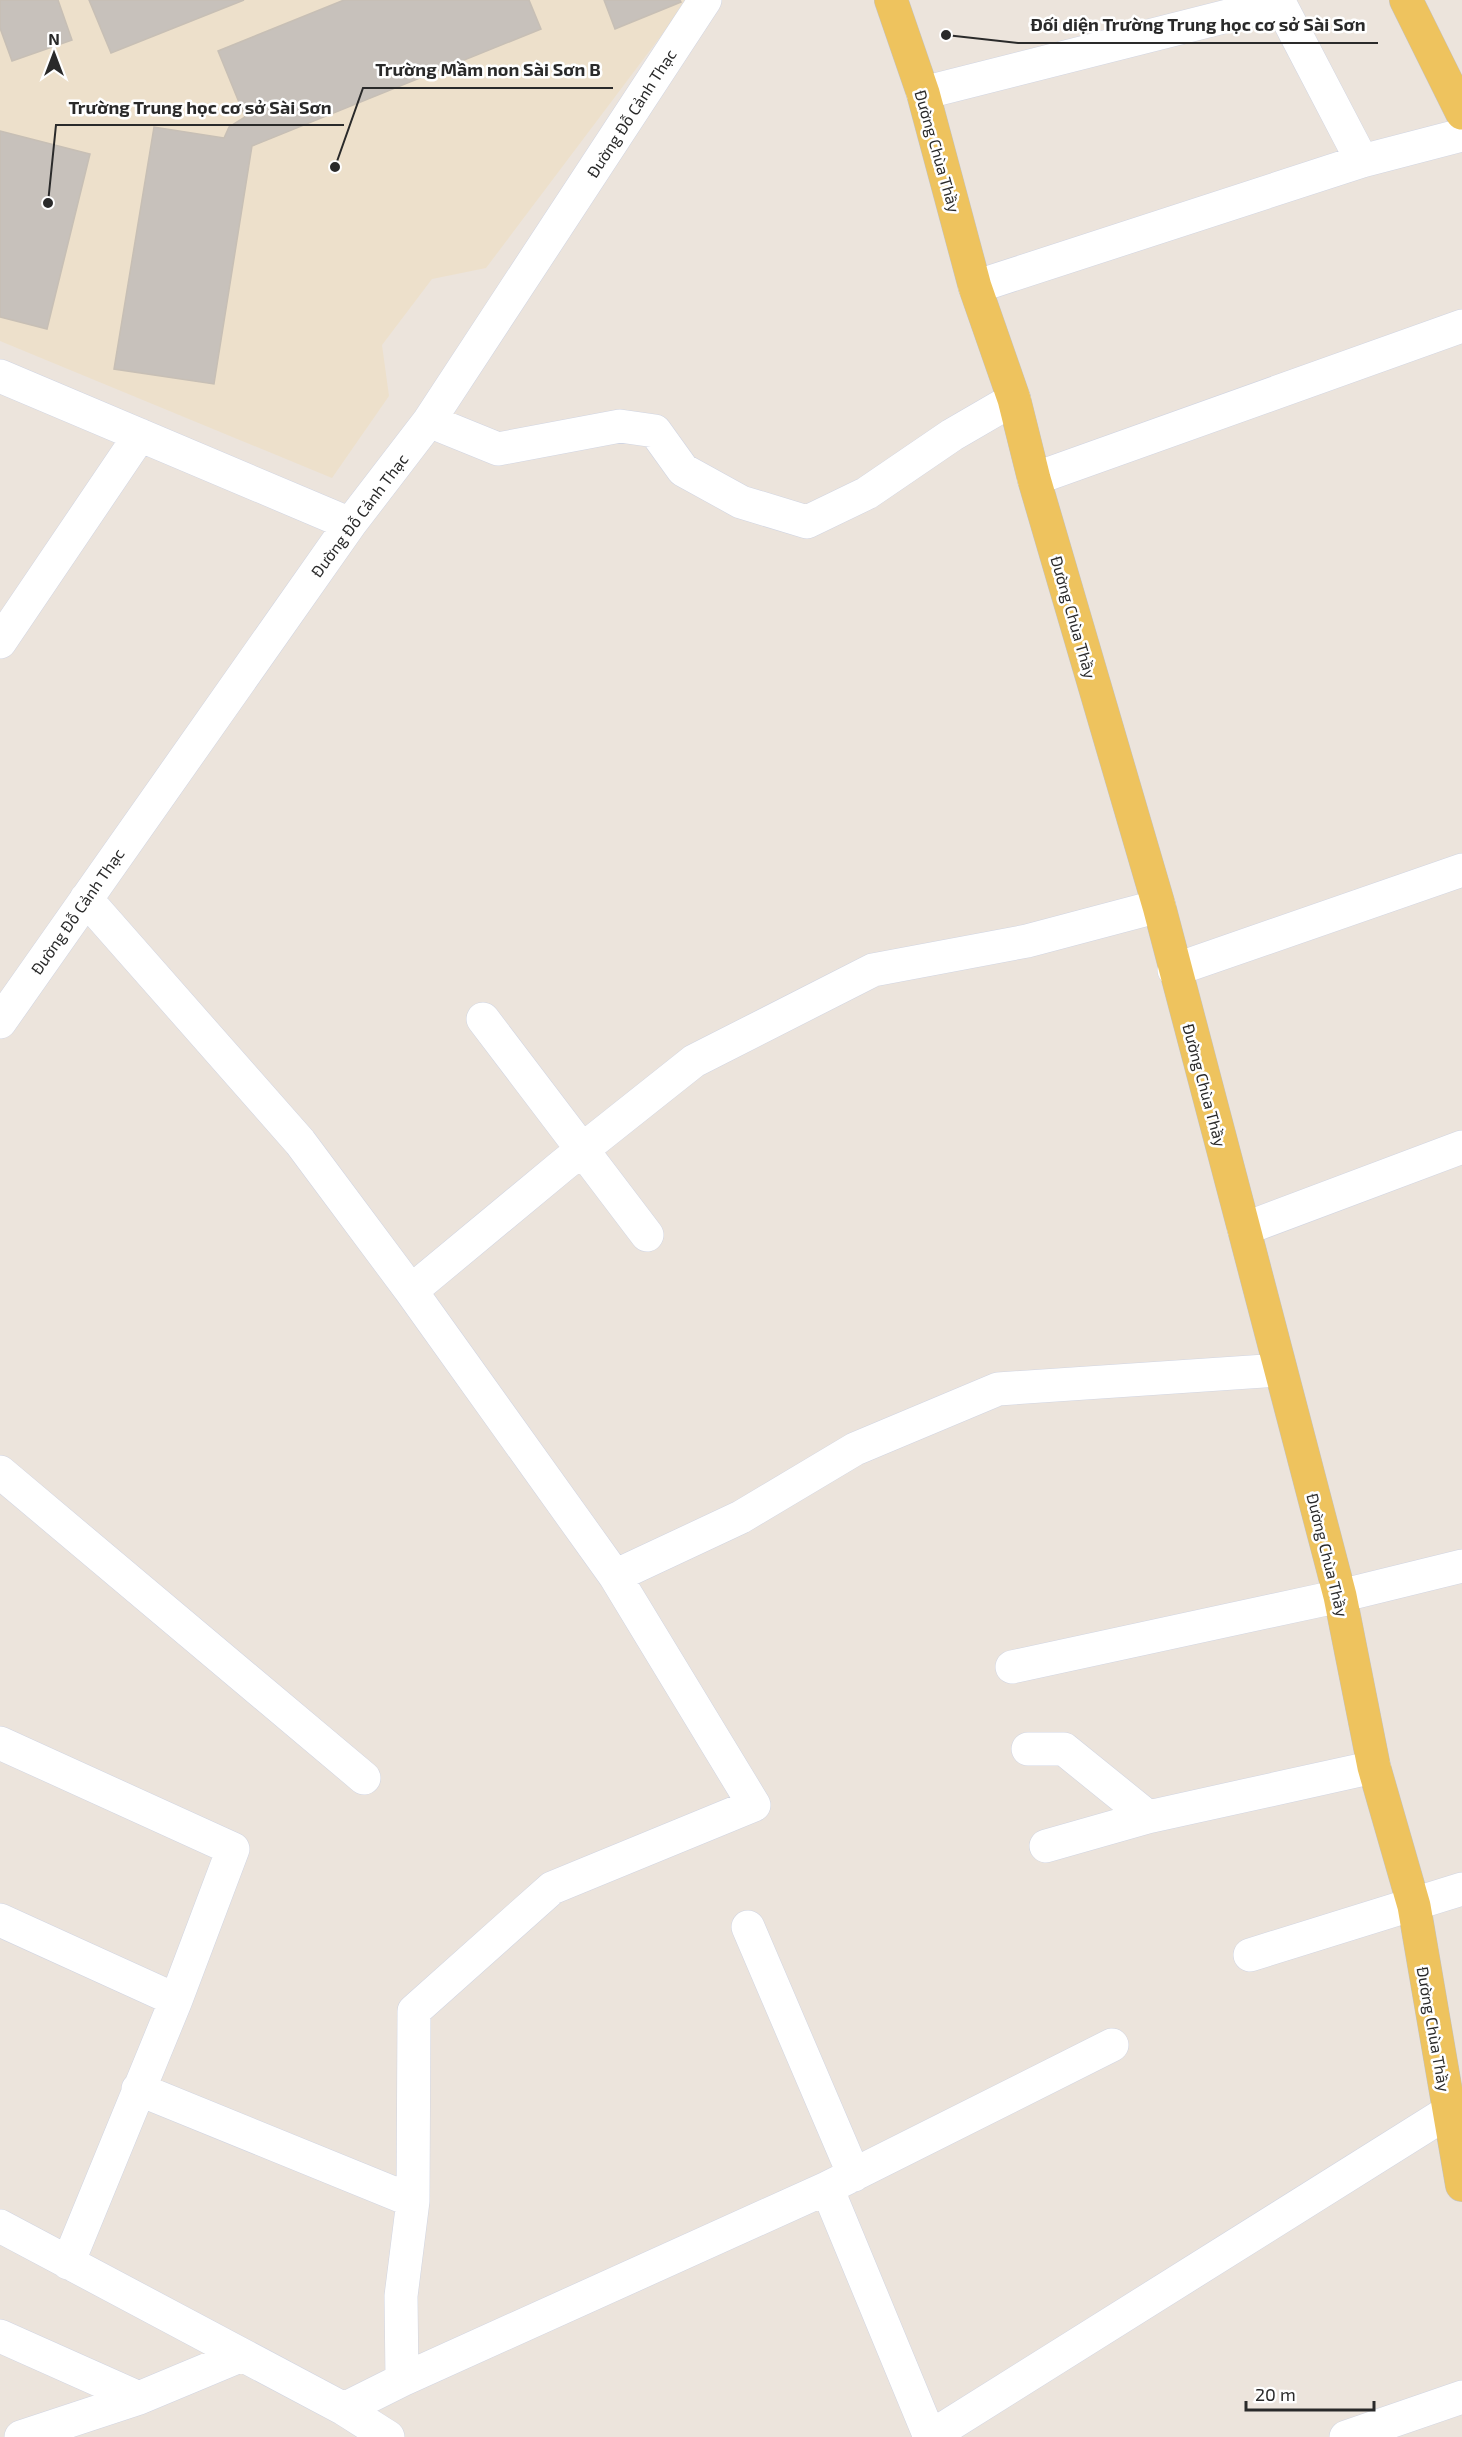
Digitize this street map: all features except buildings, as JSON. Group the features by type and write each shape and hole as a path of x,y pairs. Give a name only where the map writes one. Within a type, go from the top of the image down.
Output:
{"main road":[{"name":"Đường Chùa Thầy","path":"891,0 922,93 975,287 1014,399 1034,478 1159,906 1340,1596 1374,1767 1414,1906 1462,2185"},
{"path":"1406,0 1462,113"}],"street":[{"name":"Đường Đỗ Cảnh Thạc","path":"0,1022 350,524 429,421 705,0"},
{"path":"922,93 1278,2 1362,161"},
{"path":"975,287 1362,161 1462,135"},
{"path":"1034,478 1462,326"},
{"path":"0,376 350,524"},
{"path":"429,421 498,449 620,426 655,431 683,470 741,502 807,522 867,494 952,435 1014,399"},
{"path":"0,642 140,435"},
{"path":"1174,970 1462,870"},
{"path":"86,899 300,1142 411,1291 615,1576 754,1805 552,1888 414,2011 413,2201 401,2296 402,2380"},
{"path":"411,1291 694,1061 873,970 1027,941 1159,906"},
{"path":"483,1019 647,1235"},
{"path":"1244,1229 1462,1147"},
{"path":"615,1576 741,1517 855,1449 998,1389 1280,1370"},
{"path":"0,1472 363,1778"},
{"path":"1012,1667 1340,1596 1462,1566"},
{"path":"0,1743 233,1849 176,2000 68,2263"},
{"path":"1028,1749 1064,1749 1148,1817"},
{"path":"1046,1846 1148,1817 1374,1767"},
{"path":"1250,1955 1414,1906 1462,1889"},
{"path":"0,1920 176,2000"},
{"path":"748,1927 841,2181 930,2437 1448,2112"},
{"path":"344,2409 402,2380 841,2181 1112,2045"},
{"path":"138,2089 413,2201"},
{"path":"0,2226 344,2409 388,2437"},
{"path":"0,2336 139,2398"},
{"path":"21,2437 139,2398 242,2355"},
{"path":"1346,2437 1462,2397"}],"shaded area":[{"path":"0,0 688,0 486,268 432,279 382,345 389,396 332,478 0,341"}],"place":[{"name":"Đối diện Trường Trung học cơ sở Sài Sơn","path":"946,35"},
{"name":"Trường Mầm non Sài Sơn B","path":"335,167"},
{"name":"Trường Trung học cơ sở Sài Sơn","path":"48,203"}]}
